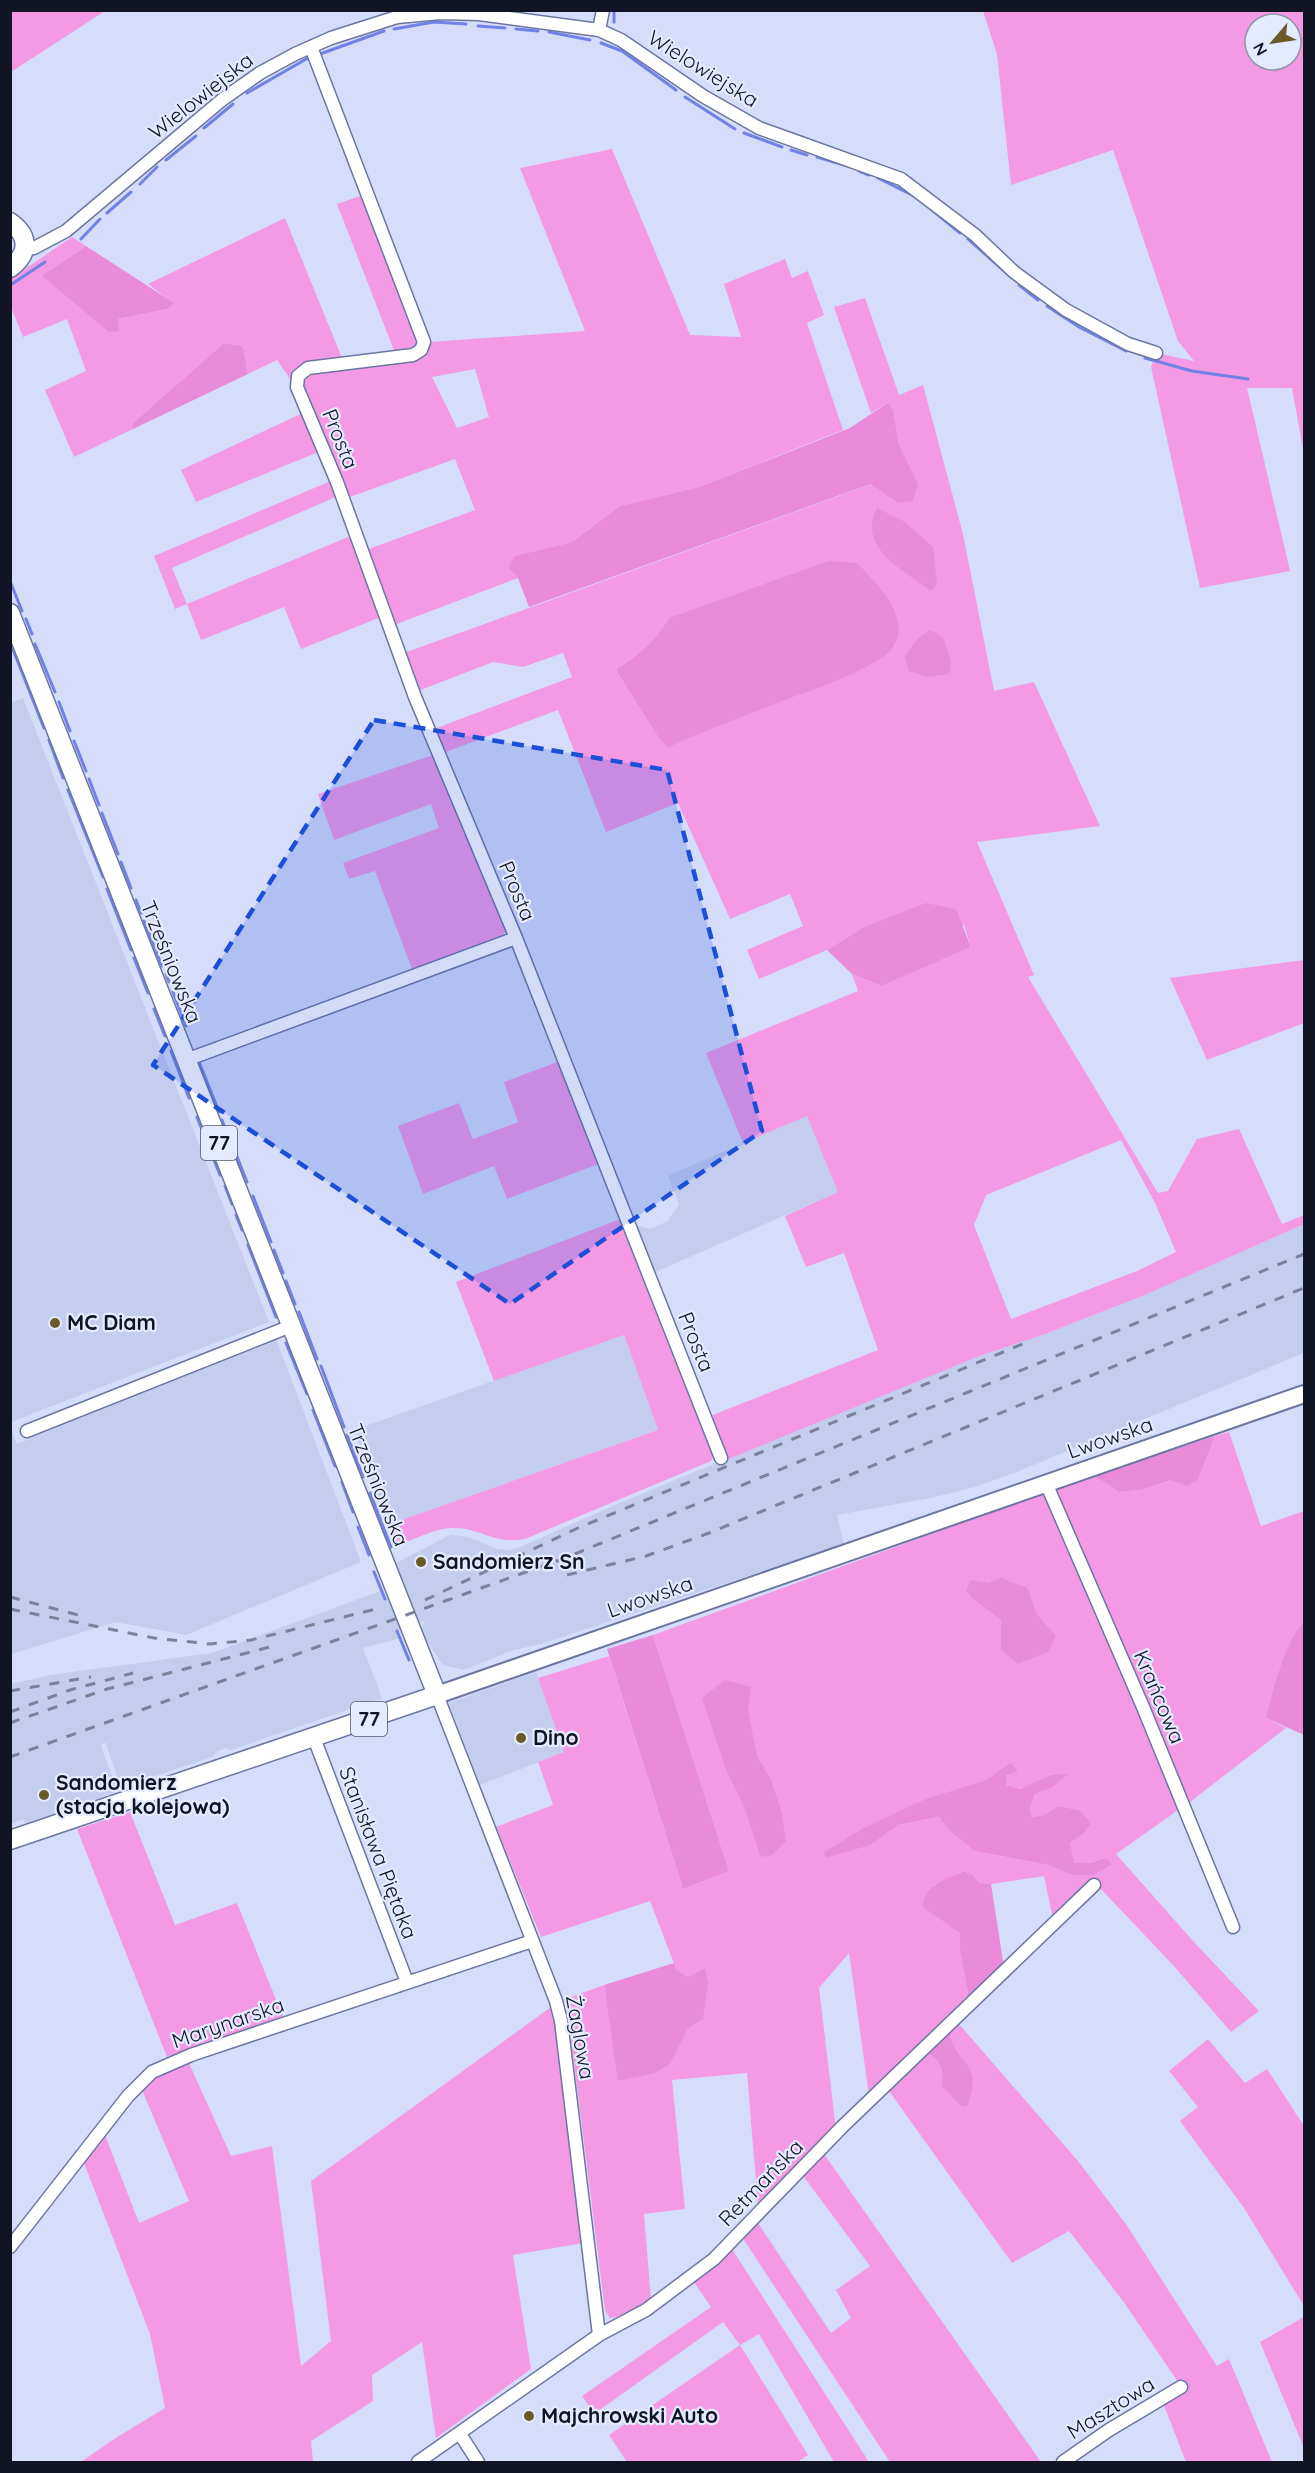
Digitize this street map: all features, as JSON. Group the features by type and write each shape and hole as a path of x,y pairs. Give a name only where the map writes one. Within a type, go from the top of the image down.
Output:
{"main road":[{"path":"10,222 23,234 25,249 23,257 10,268"},
{"name":"Trześniowska","path":"10,614 437,1695"},
{"name":"Lwowska","path":"10,1840 314,1738 1305,1394"}],"street":[{"path":"599,30 603,10"},
{"name":"Wielowiejska","path":"25,249 34,248 66,231 237,88 266,69 311,47 385,20 433,14 479,15 599,30 621,40 702,96 759,128 901,179 975,235 1014,272 1066,310 1128,344 1156,353"},
{"name":"Prosta","path":"311,47 424,342 421,351 413,355 308,368 298,376 297,387 337,482 419,707 516,938 722,1458"},
{"name":"Prosta","path":"186,1060 516,938"},
{"path":"27,1431 291,1326"},
{"name":"Krańcowa","path":"1046,1483 1143,1707 1233,1927"},
{"name":"Żaglowa","path":"437,1695 556,2001 561,2021 599,2335"},
{"name":"Stanisława Piętaka","path":"314,1738 407,1982"},
{"name":"Retmańska","path":"418,2463 599,2335 646,2310 714,2259 843,2127 1094,1885"},
{"name":"Marynarska","path":"10,2247 128,2096 152,2072 191,2055 532,1941"},
{"name":"Masztowa","path":"1063,2463 1109,2430 1181,2387"},
{"path":"460,2434 478,2463"}],"highlighted area":[{"path":"374,720 667,770 762,1131 510,1304 153,1065"}],"shaded area":[{"path":"11,10 105,10 105,11 11,72"},
{"path":"983,11 1304,11 1304,454 1292,388 1247,388 1290,571 1200,588 1151,367 1156,353 1194,361 1178,341 1113,150 1011,185 997,54"},
{"path":"612,149 690,335 741,337 724,284 785,259 792,278 808,271 824,315 807,323 843,430 699,487 620,506 572,542 514,556 508,568 518,578 394,625 366,550 475,510 455,459 347,498 300,383 304,375 325,367 422,358 430,342 585,331 520,168","holes":["475,369 489,417 457,428 432,377"]},
{"path":"363,195 418,344 414,350 395,353 337,204"},
{"path":"285,218 342,358 325,358 304,364 295,386 277,360 248,374 243,346 224,343 133,423 133,429 74,457 45,390 86,371 67,319 23,337 11,307 10,279 72,237 86,246 43,276 118,331 118,319 168,309 173,303 148,284"},
{"path":"86,246 174,303 168,309 118,319 119,331 109,332 42,276"},
{"path":"865,298 899,395 923,385 963,534 994,691 1034,682 1100,826 977,842 1034,975 1028,977 1158,1193 1168,1191 1197,1139 1239,1129 1282,1224 1304,1215 1304,1224 1145,1295 1045,1334 982,1355 726,1460 710,1416 878,1350 844,1253 806,1267 785,1216 838,1192 807,1116 743,1143 706,1053 858,991 852,974 882,986 971,947 964,925 862,928 827,950 759,979 747,950 803,926 790,894 730,919 678,803 606,832 558,710 443,753 434,729 572,677 563,653 523,667 493,662 418,691 404,653 872,484 898,503 918,484 899,444 893,410 889,402 871,413 834,307","holes":["895,613 898,634 895,645 668,748 658,737 616,670 651,642 669,618","1121,1140 1155,1203 1176,1252 1137,1271 1011,1319 974,1225 986,1195"]},
{"path":"224,343 243,346 248,374 133,429 133,423"},
{"path":"889,402 893,410 899,444 918,484 913,501 898,503 871,484 529,607 518,578 508,568 514,556 572,542 620,506 699,487 850,428"},
{"path":"305,412 321,451 196,502 181,470"},
{"path":"333,480 338,496 172,568 187,604 175,609 154,556"},
{"path":"877,508 905,522 933,547 937,584 931,591 886,557 878,547 873,535 872,522"},
{"path":"353,535 381,617 301,649 284,607 201,640 187,604"},
{"path":"829,561 857,563 886,596 896,615 898,626 897,640 891,650 868,666 846,677 698,734 668,748 658,737 616,670 651,642 669,618"},
{"path":"930,630 943,637 951,661 949,674 928,677 909,671 905,657 917,639"},
{"path":"23,698 269,1322 11,1422 10,703"},
{"path":"433,755 507,930 500,938 412,969 375,871 349,879 343,863 439,828 431,804 334,840 318,794"},
{"path":"926,903 956,909 971,947 882,986 852,974 827,950 862,928"},
{"path":"1304,960 1304,1023 1207,1060 1170,978"},
{"path":"560,1061 601,1163 507,1199 494,1166 423,1194 398,1126 459,1103 473,1139 518,1122 504,1082"},
{"path":"807,1115 838,1192 653,1273 633,1224 650,1229 668,1221 679,1204 668,1176"},
{"path":"623,1218 715,1452 711,1461 525,1539 504,1540 471,1530 452,1528 432,1532 398,1545 387,1525 658,1430 624,1335 494,1381 456,1282"},
{"path":"1304,1224 1304,1353 975,1487 935,1497 837,1515 844,1544 541,1644 514,1650 464,1670 443,1665 421,1632 424,1621 398,1631 401,1638 363,1648 382,1698 231,1750 225,1748 216,1752 214,1756 121,1788 106,1744 111,1741 101,1745 117,1791 26,1826 23,1819 11,1824 11,1684 50,1675 212,1653 383,1590 387,1599 407,1591 396,1563 450,1535 468,1537 498,1549 518,1548 615,1505 859,1404 1015,1342 1045,1334 1145,1295"},
{"path":"624,1335 658,1430 387,1525 354,1430"},
{"path":"276,1339 361,1562 186,1635 116,1622 11,1654 11,1428 17,1444"},
{"path":"1229,1432 1261,1526 1304,1511 1304,1621 1285,1653 1266,1718 1286,1728 1186,1805 1051,1489 1094,1476 1119,1492 1141,1490 1171,1480 1198,1480 1215,1436"},
{"path":"1215,1436 1198,1480 1187,1486 1171,1480 1141,1490 1119,1492 1094,1476"},
{"path":"1047,1492 1181,1808 1116,1854 1259,2011 1231,2032 1173,1965 1098,1886 1096,1879 1053,1919 1044,1876 991,1884 979,1883 973,1875 963,1871 933,1886 960,1933 960,1951 969,1999 869,2095 849,1953 819,1988 836,2129 758,2206 747,2073 672,2080 685,2209 644,2214 651,2300 617,2317 610,2318 605,2310 568,2014 563,2000 604,1985 619,2081 670,2064 688,2029 703,2019 705,1968 688,1977 676,1969 650,1901 541,1937 496,1827 553,1805 538,1762 564,1752 538,1678 609,1656 683,1889 729,1871 653,1635","holes":["1007,1775 1006,1785 1020,1789 1050,1775 1051,1788 1035,1794 1030,1808 1032,1817 1044,1815 1058,1806 1083,1833 1070,1843 1075,1863 1090,1863 1106,1858 1071,1875 1048,1865 974,1851 951,1832 940,1817 898,1825 824,1852 925,1799"]},
{"path":"1002,1577 1027,1587 1037,1614 1056,1636 1048,1652 1018,1664 1001,1650 1001,1620 966,1591 971,1580 988,1583"},
{"path":"1304,1621 1304,1735 1266,1718 1285,1653"},
{"path":"653,1635 729,1871 683,1889 607,1649"},
{"path":"536,1672 564,1752 480,1785 449,1703"},
{"path":"725,1680 751,1687 748,1711 757,1756 771,1780 782,1813 786,1841 772,1855 764,1857 760,1855 745,1809 727,1772 702,1698"},
{"path":"1010,1763 1018,1771 1007,1775 1006,1785 1020,1789 1050,1775 1068,1774 1051,1788 1035,1794 1030,1808 1032,1817 1044,1815 1058,1806 1080,1811 1091,1823 1083,1834 1070,1843 1075,1863 1090,1863 1106,1858 1112,1864 1094,1875 1071,1875 1048,1865 974,1851 951,1832 939,1817 898,1825 870,1845 826,1858 824,1852 864,1828 925,1799 987,1780"},
{"path":"130,1812 175,1925 237,1903 283,2017 167,2057 77,1829"},
{"path":"964,1871 973,1875 979,1883 991,1884 1004,1967 969,1999 960,1951 960,1933 923,1907 924,1899 931,1888"},
{"path":"674,1963 676,1969 688,1977 705,1968 708,1983 703,2019 688,2029 670,2064 655,2073 618,2081 604,1985"},
{"path":"551,2007 555,2021 583,2243 513,2255 531,2369 436,2438 422,2342 372,2375 373,2401 311,2441 313,2462 81,2462 165,2408 150,2334 84,2163 105,2135 139,2223 189,2201 142,2090 157,2077 188,2061 231,2156 272,2146 301,2366 331,2341 311,2181"},
{"path":"959,2024 1078,2161 1126,2224 1217,2366 1229,2359 1272,2462 1186,2462 1163,2403 1178,2382 1123,2301 1069,2231 1012,2263 889,2091"},
{"path":"949,2033 957,2052 971,2071 972,2090 968,2105 962,2107 942,2086 941,2066 927,2053"},
{"path":"1208,2039 1245,2083 1267,2069 1304,2126 1304,2306 1244,2208 1180,2121 1198,2107 1169,2071"},
{"path":"824,2154 1041,2462 890,2462 742,2237 758,2223 831,2333 851,2318 836,2290 870,2266 804,2177"},
{"path":"732,2249 869,2462 834,2462 759,2334 740,2345 723,2322 594,2414 582,2396 711,2307 694,2282"},
{"path":"1304,2317 1304,2448 1260,2342"},
{"path":"740,2345 808,2455 797,2462 627,2462 609,2435"}],"waterway":[{"path":"614,10 614,22"},
{"path":"394,29 434,22 466,24"},
{"path":"478,26 505,28"},
{"path":"516,29 538,31"},
{"path":"320,54 384,31"},
{"path":"549,32 590,40"},
{"path":"601,43 622,51 676,90"},
{"path":"247,93 308,58"},
{"path":"685,97 735,129"},
{"path":"204,128 233,104"},
{"path":"744,133 782,147"},
{"path":"166,160 196,136"},
{"path":"791,150 807,155"},
{"path":"817,157 851,167"},
{"path":"140,184 157,167"},
{"path":"859,171 869,175"},
{"path":"878,178 914,196"},
{"path":"107,213 131,192"},
{"path":"931,209 960,233"},
{"path":"81,239 100,219"},
{"path":"968,239 1012,278"},
{"path":"12,284 45,262"},
{"path":"1019,285 1038,300"},
{"path":"1047,306 1079,327 1126,351"},
{"path":"1145,358 1192,371 1248,379"},
{"path":"10,581 22,611"},
{"path":"26,619 32,634"},
{"path":"35,644 55,692"},
{"path":"12,647 44,728"},
{"path":"59,702 70,731"},
{"path":"49,740 63,778"},
{"path":"74,741 86,771"},
{"path":"89,779 99,805"},
{"path":"68,790 103,877"},
{"path":"102,813 118,854"},
{"path":"121,862 131,888"},
{"path":"107,889 131,950"},
{"path":"136,900 141,913"},
{"path":"144,921 162,966"},
{"path":"134,958 148,993"},
{"path":"166,974 169,982"},
{"path":"173,992 186,1026"},
{"path":"154,1009 165,1036"},
{"path":"171,1051 189,1098"},
{"path":"199,1062 219,1112"},
{"path":"197,1117 220,1175"},
{"path":"222,1120 224,1126"},
{"path":"228,1134 247,1182"},
{"path":"225,1186 232,1204"},
{"path":"253,1196 271,1242"},
{"path":"236,1215 242,1230"},
{"path":"248,1245 276,1317"},
{"path":"274,1250 283,1273"},
{"path":"286,1281 295,1304"},
{"path":"299,1312 317,1359"},
{"path":"286,1343 307,1394"},
{"path":"321,1366 344,1427"},
{"path":"313,1410 335,1466"},
{"path":"347,1435 363,1477"},
{"path":"342,1482 353,1512"},
{"path":"370,1493 391,1547"},
{"path":"358,1527 369,1555"},
{"path":"374,1572 385,1599"},
{"path":"397,1631 409,1660"}],"railway":[{"path":"10,1757 565,1558 1304,1254"},
{"path":"567,1575 646,1556 709,1533 1304,1288"},
{"path":"425,1600 578,1528 1025,1343"},
{"path":"10,1597 82,1616"},
{"path":"10,1609 154,1638 210,1644 251,1640 380,1608"},
{"path":"10,1723 107,1689 274,1646"},
{"path":"10,1712 70,1690 133,1673"},
{"path":"10,1691 91,1677"}],"place":[{"name":"MC Diam","path":"55,1323"},
{"name":"Sandomierz Sn","path":"421,1562"},
{"name":"Dino","path":"521,1738"},
{"name":"Sandomierz (stacja kolejowa)","path":"44,1795"},
{"name":"Majchrowski Auto","path":"529,2416"}]}
